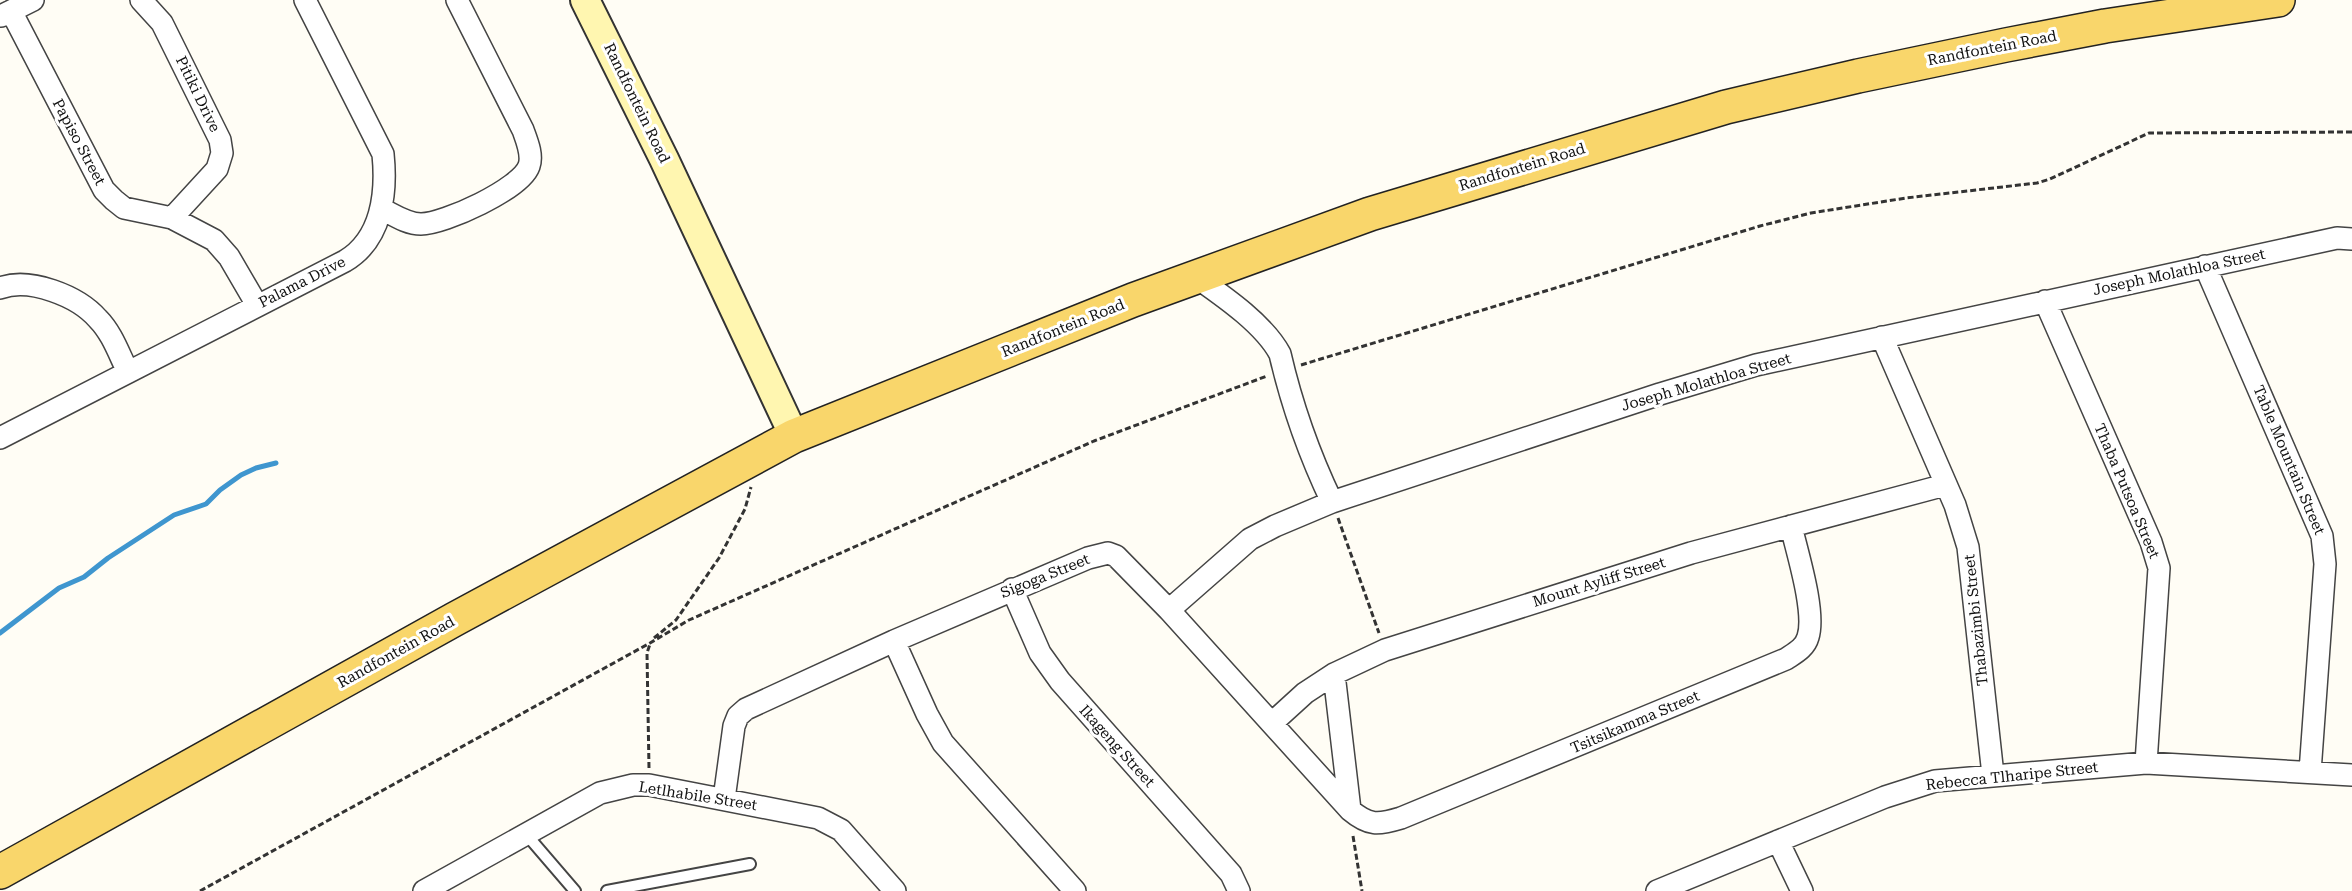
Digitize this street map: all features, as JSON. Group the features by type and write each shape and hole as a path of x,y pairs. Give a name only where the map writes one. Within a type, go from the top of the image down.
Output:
{"main road":[{"name":"Randfontein Road","path":"0,872 444,625 794,436 1196,277 1370,214 1726,107 2006,45 2105,26 2278,0"}],"street":[{"path":"6,14 33,0"},
{"name":"Pitiki Drive","path":"141,0 162,23 220,140 222,153 217,169 172,218"},
{"name":"Palama Drive","path":"0,438 355,255 366,243 382,209 386,180 382,154 305,0"},
{"path":"382,209 410,223 432,223 503,191 516,183 529,167 528,144 523,130 457,0"},
{"name":"Randfontein Road","path":"585,0 664,159 794,436"},
{"name":"Papiso Street","path":"6,14 104,190 124,208 172,218 214,240 223,247 257,305"},
{"name":"Joseph Molathloa Street","path":"1169,610 1250,539 1332,502 1756,364 2337,238 2352,239"},
{"name":"Table Mountain Street","path":"2205,266 2322,536 2325,564 2310,772"},
{"path":"1196,277 1236,307 1270,339 1280,354 1307,447 1332,502"},
{"path":"0,288 20,285 42,288 70,298 85,307 108,333 129,372"},
{"name":"Thaba Putsoa Street","path":"2045,301 2151,542 2159,568 2146,763"},
{"name":"Thabazimbi Street","path":"1882,337 1962,526 1970,558 1993,775"},
{"name":"Mount Ayliff Street","path":"1272,723 1305,693 1334,674 1385,650 1690,554 1945,484"},
{"name":"Tsitsikamma Street","path":"1350,810 1361,819 1373,824 1401,818 1786,659 1801,650 1808,637 1810,613 1791,526"},
{"name":"Sigoga Street","path":"724,799 735,726 738,716 746,709 1012,589 1088,558 1108,553 1116,556 1169,610 1350,810"},
{"name":"Ikageng Street","path":"1012,589 1040,653 1054,674 1231,874 1239,891"},
{"path":"894,641 927,714 944,743 1075,891"},
{"path":"1334,674 1350,810"},
{"name":"Rebecca Tlharipe Street","path":"1657,891 1921,784 1993,775 2146,763 2352,775"},
{"name":"Letlhabile Street","path":"424,891 600,793 633,785 649,785 802,814 830,823 841,830 895,891"},
{"path":"1778,841 1802,891"}],"lane":[{"path":"526,834 575,891"},
{"path":"607,891 750,864"}],"path":[{"path":"200,891 689,620 1094,441 1155,416 1283,370 1760,226 1811,213 1906,198 2037,183 2149,133 2352,132"},
{"path":"649,785 647,652 650,643 676,620 719,558 745,509 758,455"},
{"path":"1332,502 1385,650"},
{"path":"1350,810 1362,891"}],"waterway":[{"path":"0,633 59,588 84,577 108,558 174,515 206,504 220,490 241,475 276,463"}]}
